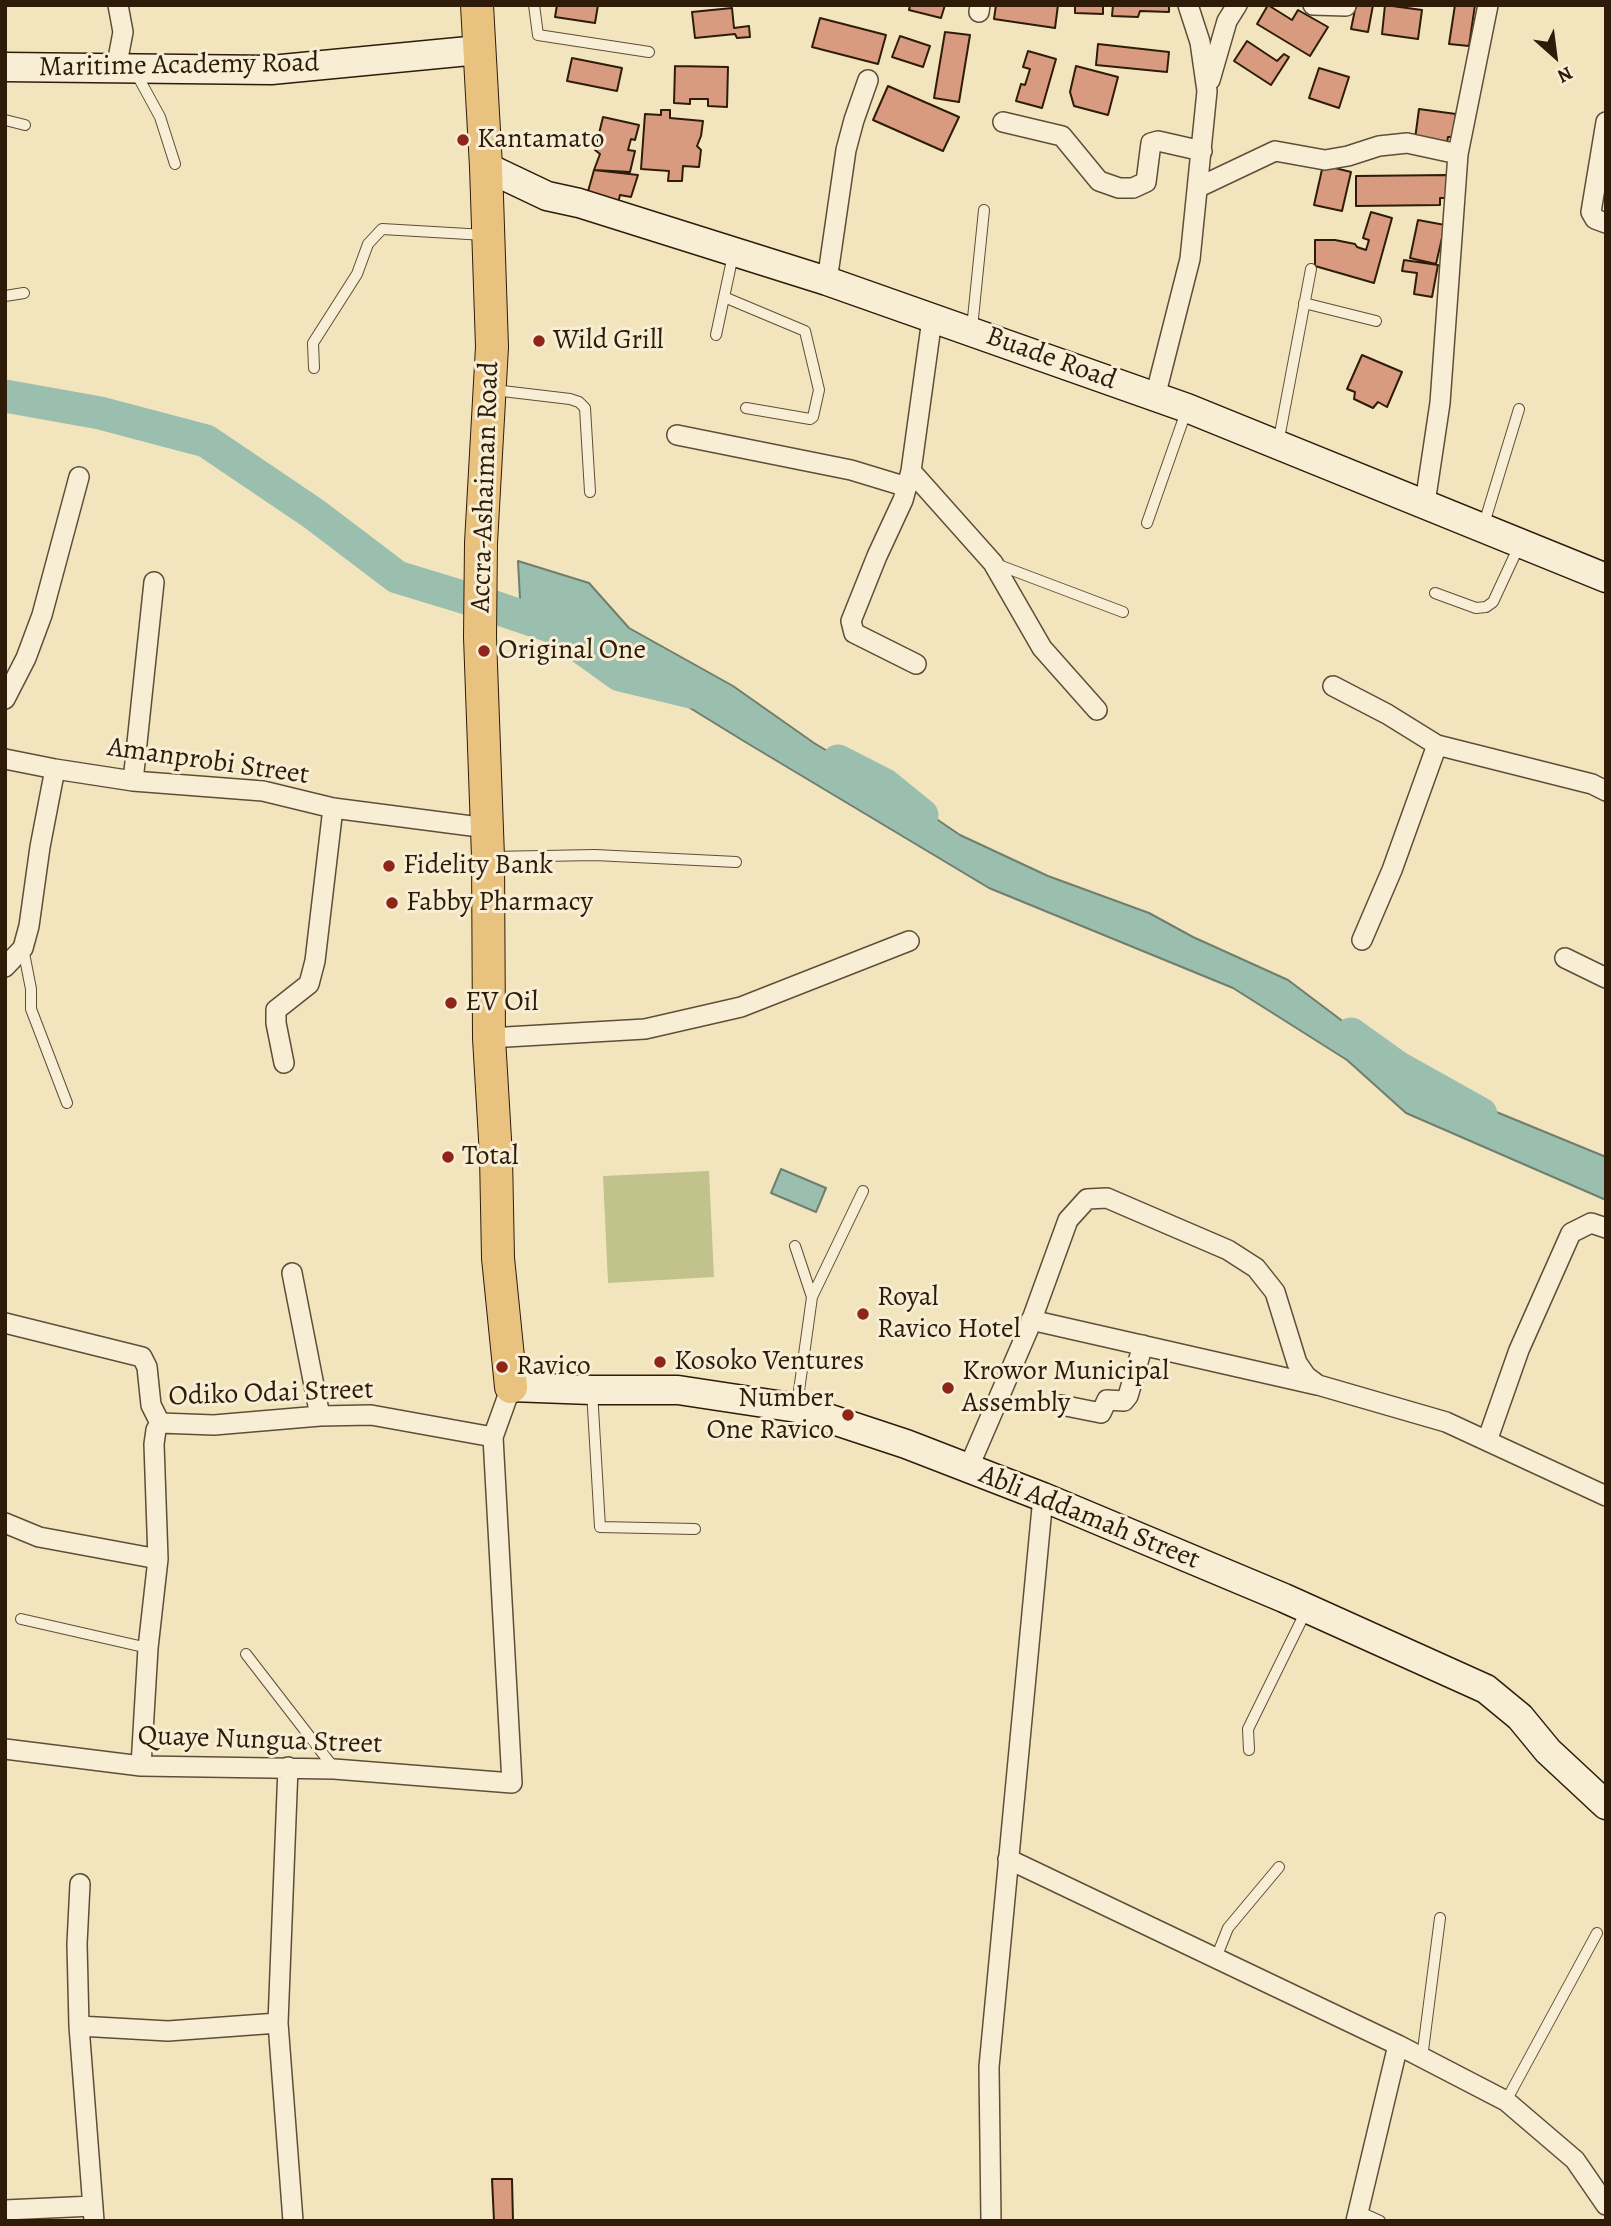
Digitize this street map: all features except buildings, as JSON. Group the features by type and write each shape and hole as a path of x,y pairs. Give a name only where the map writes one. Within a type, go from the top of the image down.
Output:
{"main road":[{"name":"Accra-Ashaiman Road","path":"477,5 492,347 481,543 480,637 487,843 489,1038 496,1156 498,1258 511,1387"}],"street":[{"path":"118,5 125,69"},
{"path":"1188,5 1200,41 1207,92"},
{"path":"1155,397 1190,259 1207,92 1227,20 1237,5"},
{"path":"1313,5 1346,6"},
{"path":"1425,503 1440,403 1458,154 1488,5"},
{"name":"Maritime Academy Road","path":"5,66 271,70 479,50"},
{"path":"827,281 846,150 868,80"},
{"path":"1003,122 1062,136 1099,181 1119,188 1133,188 1146,182 1151,143 1158,141 1202,151"},
{"path":"1606,122 1591,212 1595,219 1606,222"},
{"path":"1199,187 1275,151 1325,160 1379,146 1407,143 1458,154"},
{"name":"Buade Road","path":"486,167 547,196 827,281 1187,408 1606,578"},
{"path":"916,664 854,633 851,621 909,479 932,319"},
{"path":"677,435 909,479 993,563 1042,648 1097,710"},
{"path":"5,699 26,658 42,615 79,477"},
{"path":"133,781 154,582"},
{"path":"1333,686 1387,714 1437,745 1592,784 1606,791"},
{"path":"1362,940 1392,870 1437,745"},
{"name":"Amanprobi Street","path":"5,759 133,781 263,791 487,843"},
{"path":"5,967 23,948 55,769"},
{"path":"284,1063 276,1010 309,984 315,961 333,808"},
{"path":"489,1038 645,1029 741,1007 909,941"},
{"path":"1565,958 1606,978"},
{"path":"968,1469 1031,1320 1068,1220 1087,1199 1107,1198 1228,1250 1256,1268 1275,1292 1297,1363 1306,1376 1318,1385"},
{"path":"1487,1441 1519,1350 1571,1233 1591,1223 1606,1228"},
{"path":"292,1273 320,1416"},
{"path":"1031,1320 1318,1385 1446,1422 1606,1496"},
{"path":"5,1323 142,1357 147,1367 151,1405 160,1423"},
{"path":"1061,1405 1101,1413 1107,1400 1124,1401 1143,1345"},
{"path":"493,1437 511,1387"},
{"name":"Abli Addamah Street","path":"511,1387 678,1390 797,1408 906,1444 1043,1497 1308,1609 1486,1689 1520,1717 1548,1751 1606,1805"},
{"name":"Odiko Odai Street","path":"141,1766 148,1648 158,1559 154,1444 160,1423 214,1424 371,1415 493,1437"},
{"name":"Quaye Nungua Street","path":"5,1749 141,1766 288,1766 512,1783 493,1437"},
{"path":"991,2221 989,2067 1043,1497"},
{"path":"5,1522 39,1537 158,1559"},
{"path":"288,1766 278,2023 293,2221"},
{"path":"1007,1859 1398,2045 1507,2101 1575,2160 1603,2193"},
{"path":"5,2210 93,2214 79,2026 77,1944 80,1884"},
{"path":"79,2026 168,2031 278,2023"},
{"path":"1357,2216 1398,2045"}],"lane":[{"path":"534,5 538,35 649,52"},
{"path":"125,69 160,117 175,164"},
{"path":"5,120 24,125"},
{"path":"972,331 984,210"},
{"path":"314,368 313,343 356,274 368,244 382,229 489,235"},
{"path":"716,335 734,251"},
{"path":"1278,445 1311,269"},
{"path":"5,296 24,293"},
{"path":"724,297 805,331 819,390 813,417 810,419 746,408"},
{"path":"1304,303 1376,321"},
{"path":"491,390 570,399 585,408 590,492"},
{"path":"1147,523 1187,408"},
{"path":"1483,527 1519,409"},
{"path":"1435,593 1476,608 1486,607 1493,602 1521,543"},
{"path":"993,563 1123,612"},
{"path":"487,843 594,855 736,862"},
{"path":"23,948 31,989 31,1009 67,1103"},
{"path":"797,1408 812,1297 863,1191"},
{"path":"795,1246 812,1297"},
{"path":"592,1390 600,1527 695,1529"},
{"path":"1249,1750 1248,1728 1308,1609"},
{"path":"21,1619 148,1648"},
{"path":"246,1654 334,1769"},
{"path":"1216,1958 1228,1927 1279,1867"},
{"path":"1422,2058 1440,1918"},
{"path":"1507,2101 1597,1933"},
{"path":"1357,2216 1380,2221"}],"green space":[{"path":"709,1171 714,1277 608,1283 603,1176"}],"shaded area":[{"path":"518,561 589,583 629,628 733,686 814,743 907,799 960,835 1048,876 1149,913 1193,937 1288,980 1357,1032 1417,1088 1455,1095 1606,1157 1606,1200 1406,1113 1347,1060 1233,988 989,888 578,639 520,599"},
{"path":"781,1169 826,1188 816,1212 771,1193"}],"waterway":[{"path":"5,396 100,413 206,441 314,514 397,577 553,627 620,675 691,692"},
{"path":"838,761 885,785 922,815"},
{"path":"1351,1034 1397,1067 1481,1114"}],"place":[{"name":"Kantamato","path":"463,140"},
{"name":"Wild Grill","path":"539,341"},
{"name":"Original One","path":"484,651"},
{"name":"Fidelity Bank","path":"389,866"},
{"name":"Fabby Pharmacy","path":"392,903"},
{"name":"EV Oil","path":"451,1003"},
{"name":"Total","path":"448,1157"},
{"name":"Royal Ravico Hotel","path":"863,1314"},
{"name":"Kosoko Ventures","path":"660,1362"},
{"name":"Ravico","path":"502,1367"},
{"name":"Krowor Municipal Assembly","path":"948,1388"},
{"name":"Number One Ravico","path":"848,1415"}]}
